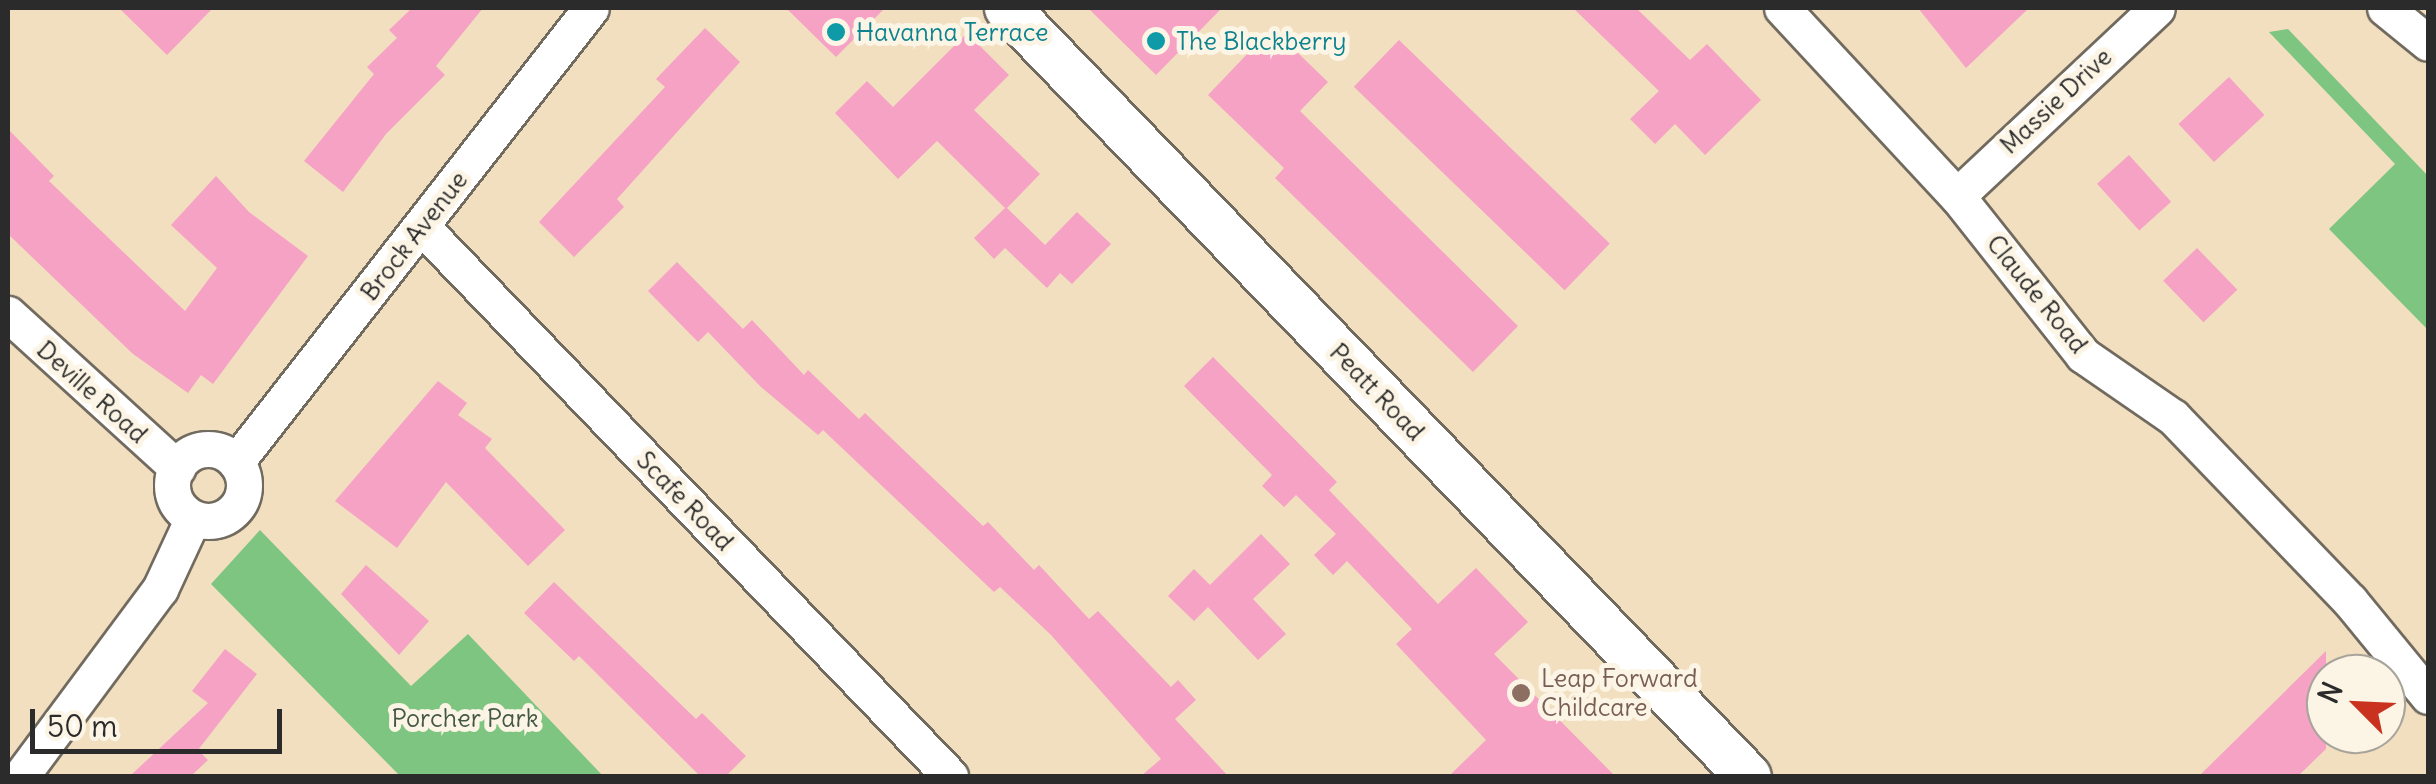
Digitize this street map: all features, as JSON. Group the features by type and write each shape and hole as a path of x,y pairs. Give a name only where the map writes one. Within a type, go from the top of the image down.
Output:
{"street":[{"name":"Brock Avenue","path":"236,462 591,8"},
{"name":"Peatt Road","path":"1007,8 1748,776"},
{"name":"Claude Road","path":"1782,8 1957,196 2084,354 2173,417 2350,602 2428,696"},
{"name":"Massie Drive","path":"1957,196 2157,8"},
{"path":"2385,8 2428,43"},
{"name":"Scafe Road","path":"421,226 950,776"},
{"name":"Deville Road","path":"8,314 177,468"},
{"path":"205,450 236,462 244,484 237,507 217,520 193,518 176,501 177,468 205,450"},
{"path":"32,772 160,589 193,518"}],"green space":[{"path":"2288,29 2428,176 2428,330 2329,229 2395,164 2269,32"},
{"name":"Porcher Park","path":"260,530 411,686 468,634 603,776 400,776 211,584"}],"building":[{"path":"119,8 213,8 167,55"},
{"path":"412,8 483,8 436,66 445,75 386,134 343,192 304,161 374,74 367,67 397,38 389,30"},
{"name":"Havanna Terrace","path":"786,8 885,8 836,57"},
{"name":"The Blackberry","path":"1088,8 1222,8 1156,75"},
{"path":"1573,8 1636,8 1690,60 1707,44 1761,100 1705,155 1675,124 1655,144 1630,119 1659,91"},
{"path":"1918,8 2029,8 1966,68"},
{"path":"705,28 740,62 617,199 624,207 574,257 539,222 665,87 656,79"},
{"path":"1272,28 1328,82 1300,111 1518,326 1473,372 1275,178 1284,168 1208,95"},
{"path":"967,33 1009,75 974,110 1040,174 1007,208 1045,245 1077,212 1111,244 1072,284 1060,273 1047,288 1005,248 994,259 974,238 1005,208 937,141 898,179 835,113 867,81 893,107"},
{"path":"1399,40 1610,244 1565,290 1354,87"},
{"path":"2229,77 2264,115 2214,162 2179,124"},
{"path":"8,129 54,176 49,181 185,311 217,268 171,225 216,176 249,212 308,256 213,384 201,375 188,393 133,354 8,234"},
{"path":"2129,155 2171,202 2139,231 2097,184"},
{"path":"2197,248 2237,290 2203,322 2163,281"},
{"path":"677,262 743,329 752,320 804,375 808,370 859,419 865,413 983,526 988,522 1034,570 1039,565 1089,619 1098,611 1171,687 1178,680 1196,700 1175,719 1228,776 1141,776 1161,759 1051,635 1000,587 994,592 823,430 818,435 761,387 708,332 698,342 648,291"},
{"path":"1213,357 1337,482 1329,490 1438,604 1476,568 1528,622 1494,654 1615,776 1449,776 1486,740 1396,644 1412,629 1347,561 1333,575 1314,555 1336,534 1296,495 1284,507 1262,486 1272,475 1184,386"},
{"path":"438,381 467,403 458,415 492,439 485,448 565,530 528,566 446,482 397,548 335,501"},
{"path":"1261,534 1290,564 1253,599 1286,634 1258,660 1208,607 1194,621 1168,596 1194,569 1210,585"},
{"path":"366,565 429,621 399,655 341,594"},
{"path":"554,582 696,719 702,713 746,756 726,776 700,776 579,656 574,661 524,613"},
{"path":"225,649 257,674 198,750 208,760 191,776 130,776 208,703 192,691"},
{"path":"2306,671 2306,754 2321,754 2298,776 2199,776"}],"place":[{"name":"Havanna Terrace","path":"836,32"},
{"name":"The Blackberry","path":"1156,41"},
{"name":"Leap Forward Childcare","path":"1521,693"}]}
